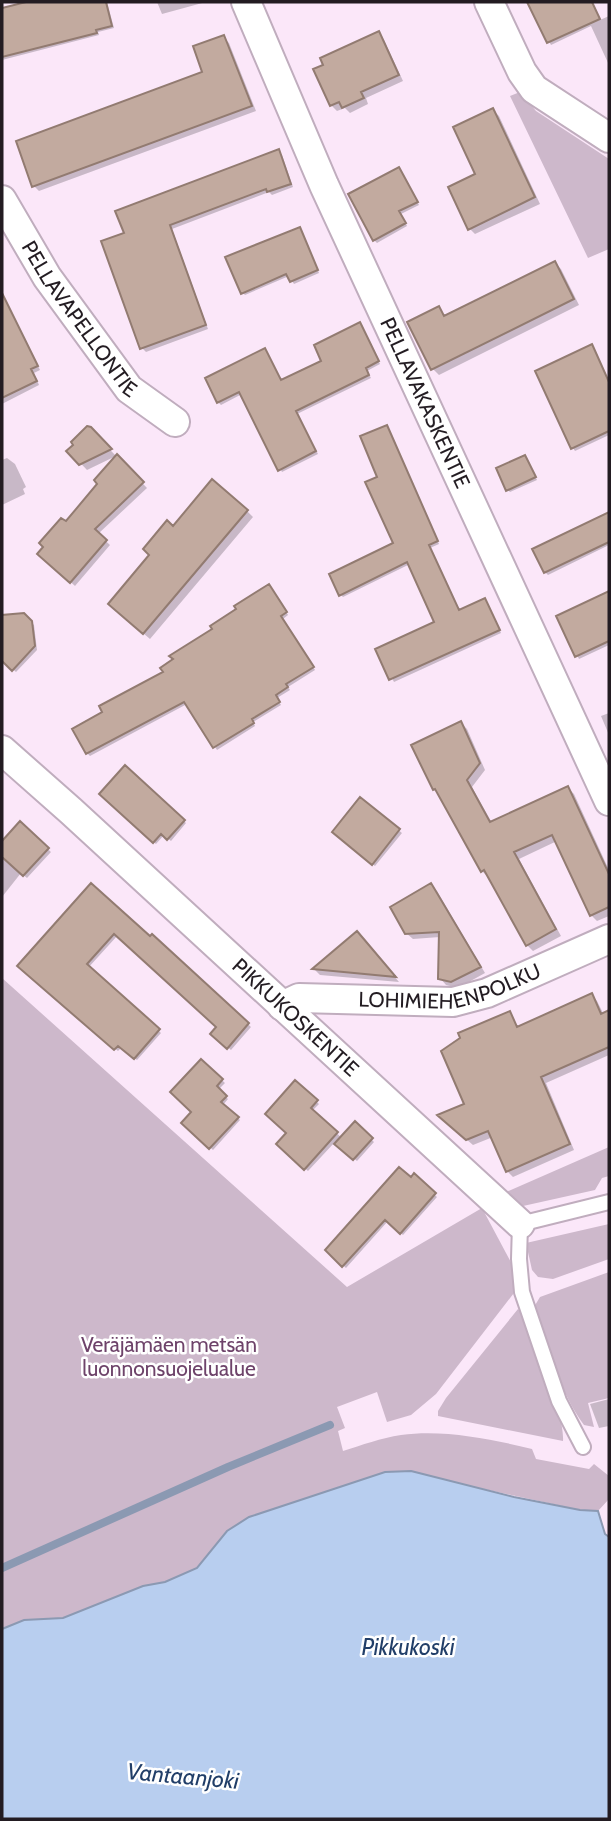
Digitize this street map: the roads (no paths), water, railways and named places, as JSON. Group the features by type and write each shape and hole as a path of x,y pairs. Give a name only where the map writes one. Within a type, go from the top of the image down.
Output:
{"street":[{"name":"PELLAVAKASKENTIE","path":"246,2 324,185 609,801"},
{"path":"489,2 522,72 534,89 609,138"},
{"name":"PELLAVAPELLONTIE","path":"2,200 47,277 129,389 175,422"},
{"name":"PIKKUKOSKENTIE","path":"2,750 520,1224"},
{"name":"LOHIMIEHENPOLKU","path":"282,1006 299,998 453,1002 487,993 609,939"}],"lane":[{"path":"583,1447 559,1401 522,1292 520,1224 609,1202"}],"water":[{"name":"Pikkukoski","path":"411,1471 514,1497 598,1511 605,1534 609,1537 609,1819 2,1819 2,1629 24,1620 63,1618 197,1568 227,1531 249,1517 385,1472"}],"waterway":[{"path":"2,1568 228,1467 330,1425"}],"park label":[{"name":"Veräjämäen metsän luonnonsuojelualue","path":"169,1357"}],"water label":[{"name":"Vantaanjoki","path":"183,1776"}]}
